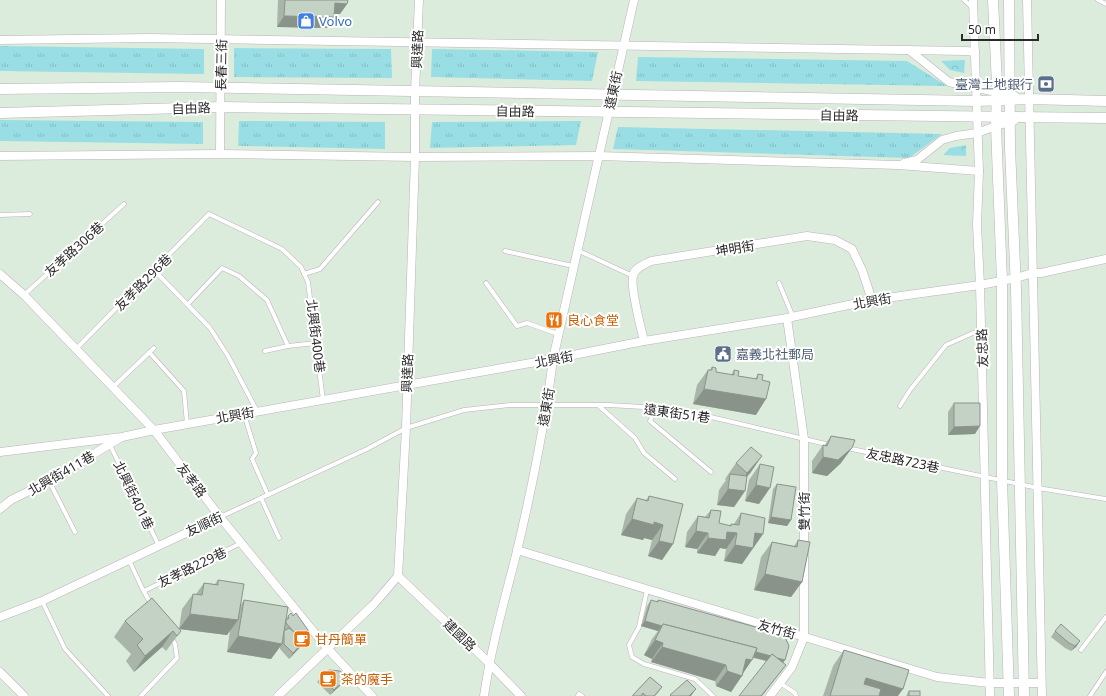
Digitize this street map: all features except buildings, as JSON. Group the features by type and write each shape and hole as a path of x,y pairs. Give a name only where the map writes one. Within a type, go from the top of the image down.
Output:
{"street":[{"name":"長春三街","path":"220,154 222,40 221,0"},
{"name":"興達路","path":"398,576 406,428 415,158 415,91 419,0"},
{"name":"遠東街","path":"484,696 488,662 517,550 547,404 558,334 634,0"},
{"name":"友忠路","path":"994,0 996,122 1002,281 1002,480 1009,696"},
{"path":"1009,0 1010,148 1016,278 1024,696"},
{"path":"1027,0 1042,696"},
{"name":"友忠路","path":"972,4 977,88 976,117 979,171 977,225 982,333 990,696"},
{"path":"0,40 141,38 975,52"},
{"name":"自由路","path":"909,50 950,82 977,88 996,96"},
{"name":"自由路","path":"0,90 221,88 976,101 996,96 1029,99 1106,101"},
{"name":"自由路","path":"0,113 220,108 976,117 996,122 1037,117 1106,118"},
{"name":"自由路","path":"898,165 917,160 942,140 977,133 996,122"},
{"name":"自由路","path":"0,156 220,154 415,158 598,156 898,165 979,171"},
{"name":"坤明街","path":"632,276 638,268 651,261 807,236 834,240 852,249 862,270 872,300"},
{"name":"北興街","path":"0,452 122,437 257,411 407,386 644,341 790,318 872,300 980,285 1106,259"},
{"name":"友孝路","path":"0,274 24,295 154,430 220,517 327,648 372,696"},
{"path":"632,276 644,341"},
{"name":"雙竹街","path":"770,696 792,667 804,637 804,439 790,318"},
{"name":"北興街411巷","path":"0,509 11,500 49,481 122,437"},
{"name":"友順街","path":"0,617 42,601 220,517"},
{"name":"友竹街","path":"517,550 937,677 989,683 1042,683"},
{"path":"278,696 374,604 398,576"},
{"name":"建國路","path":"398,576 488,662 521,696"},
{"path":"0,672 24,696"}],"lane":[{"path":"964,0 972,4"},
{"path":"1098,0 1106,4"},
{"path":"304,274 320,269 378,202"},
{"name":"友孝路306巷","path":"24,295 124,204"},
{"path":"0,215 30,214"},
{"name":"北興街400巷","path":"210,214 282,250 301,267 308,282 324,400"},
{"name":"友孝路296巷","path":"76,349 210,214"},
{"path":"577,250 632,276"},
{"path":"505,251 573,266"},
{"path":"188,304 222,268 239,276 267,300 288,346"},
{"path":"154,270 210,328 228,356 257,411"},
{"path":"486,283 517,326 527,323 558,334"},
{"path":"779,283 790,318"},
{"path":"900,406 910,390 946,345 973,333 982,333"},
{"path":"265,351 288,346 316,343"},
{"path":"112,387 154,348"},
{"path":"149,352 184,391 187,424"},
{"name":"遠東街51巷","path":"406,428 464,410 510,405 599,405 694,413 804,439"},
{"path":"599,405 635,438 644,453 675,479"},
{"path":"655,409 650,421 712,472"},
{"path":"244,414 256,453 252,459 268,495"},
{"name":"友順街","path":"220,517 367,450 406,428"},
{"path":"804,439 834,446"},
{"name":"北興街401巷","path":"110,445 159,546"},
{"name":"友忠路723巷","path":"842,447 1038,488 1106,499"},
{"path":"49,481 75,532"},
{"path":"261,498 279,538"},
{"name":"友孝路229巷","path":"144,591 241,543"},
{"path":"129,560 155,611"},
{"path":"647,590 638,627 630,645 632,657 644,664 695,679 713,696"},
{"path":"42,601 65,649 108,696"},
{"path":"1081,650 1106,617"},
{"path":"141,696 177,658 175,644 167,630"},
{"path":"1090,696 1106,672"},
{"path":"780,683 795,693 796,696"},
{"path":"578,696 579,694 582,696"}],"green space":[{"path":"0,46 204,49 204,74 0,71"},
{"path":"234,48 391,49 392,78 234,77"},
{"path":"432,49 598,52 592,81 431,77"},
{"path":"638,57 907,61 947,86 636,81"},
{"path":"965,60 964,73 950,70 941,61"},
{"path":"0,120 203,122 203,144 0,141"},
{"path":"239,121 385,122 385,149 238,146"},
{"path":"581,121 576,145 430,148 432,122"},
{"path":"618,127 942,134 909,158 613,149"},
{"path":"966,145 966,156 943,155 950,148"}],"place":[{"name":"Volvo","path":"306,21"},
{"name":"臺灣土地銀行","path":"1046,84"},
{"name":"良心食堂","path":"554,320"},
{"name":"嘉義北社郵局","path":"723,354"},
{"name":"甘丹簡單","path":"302,639"},
{"name":"茶的魔手","path":"328,679"}]}
